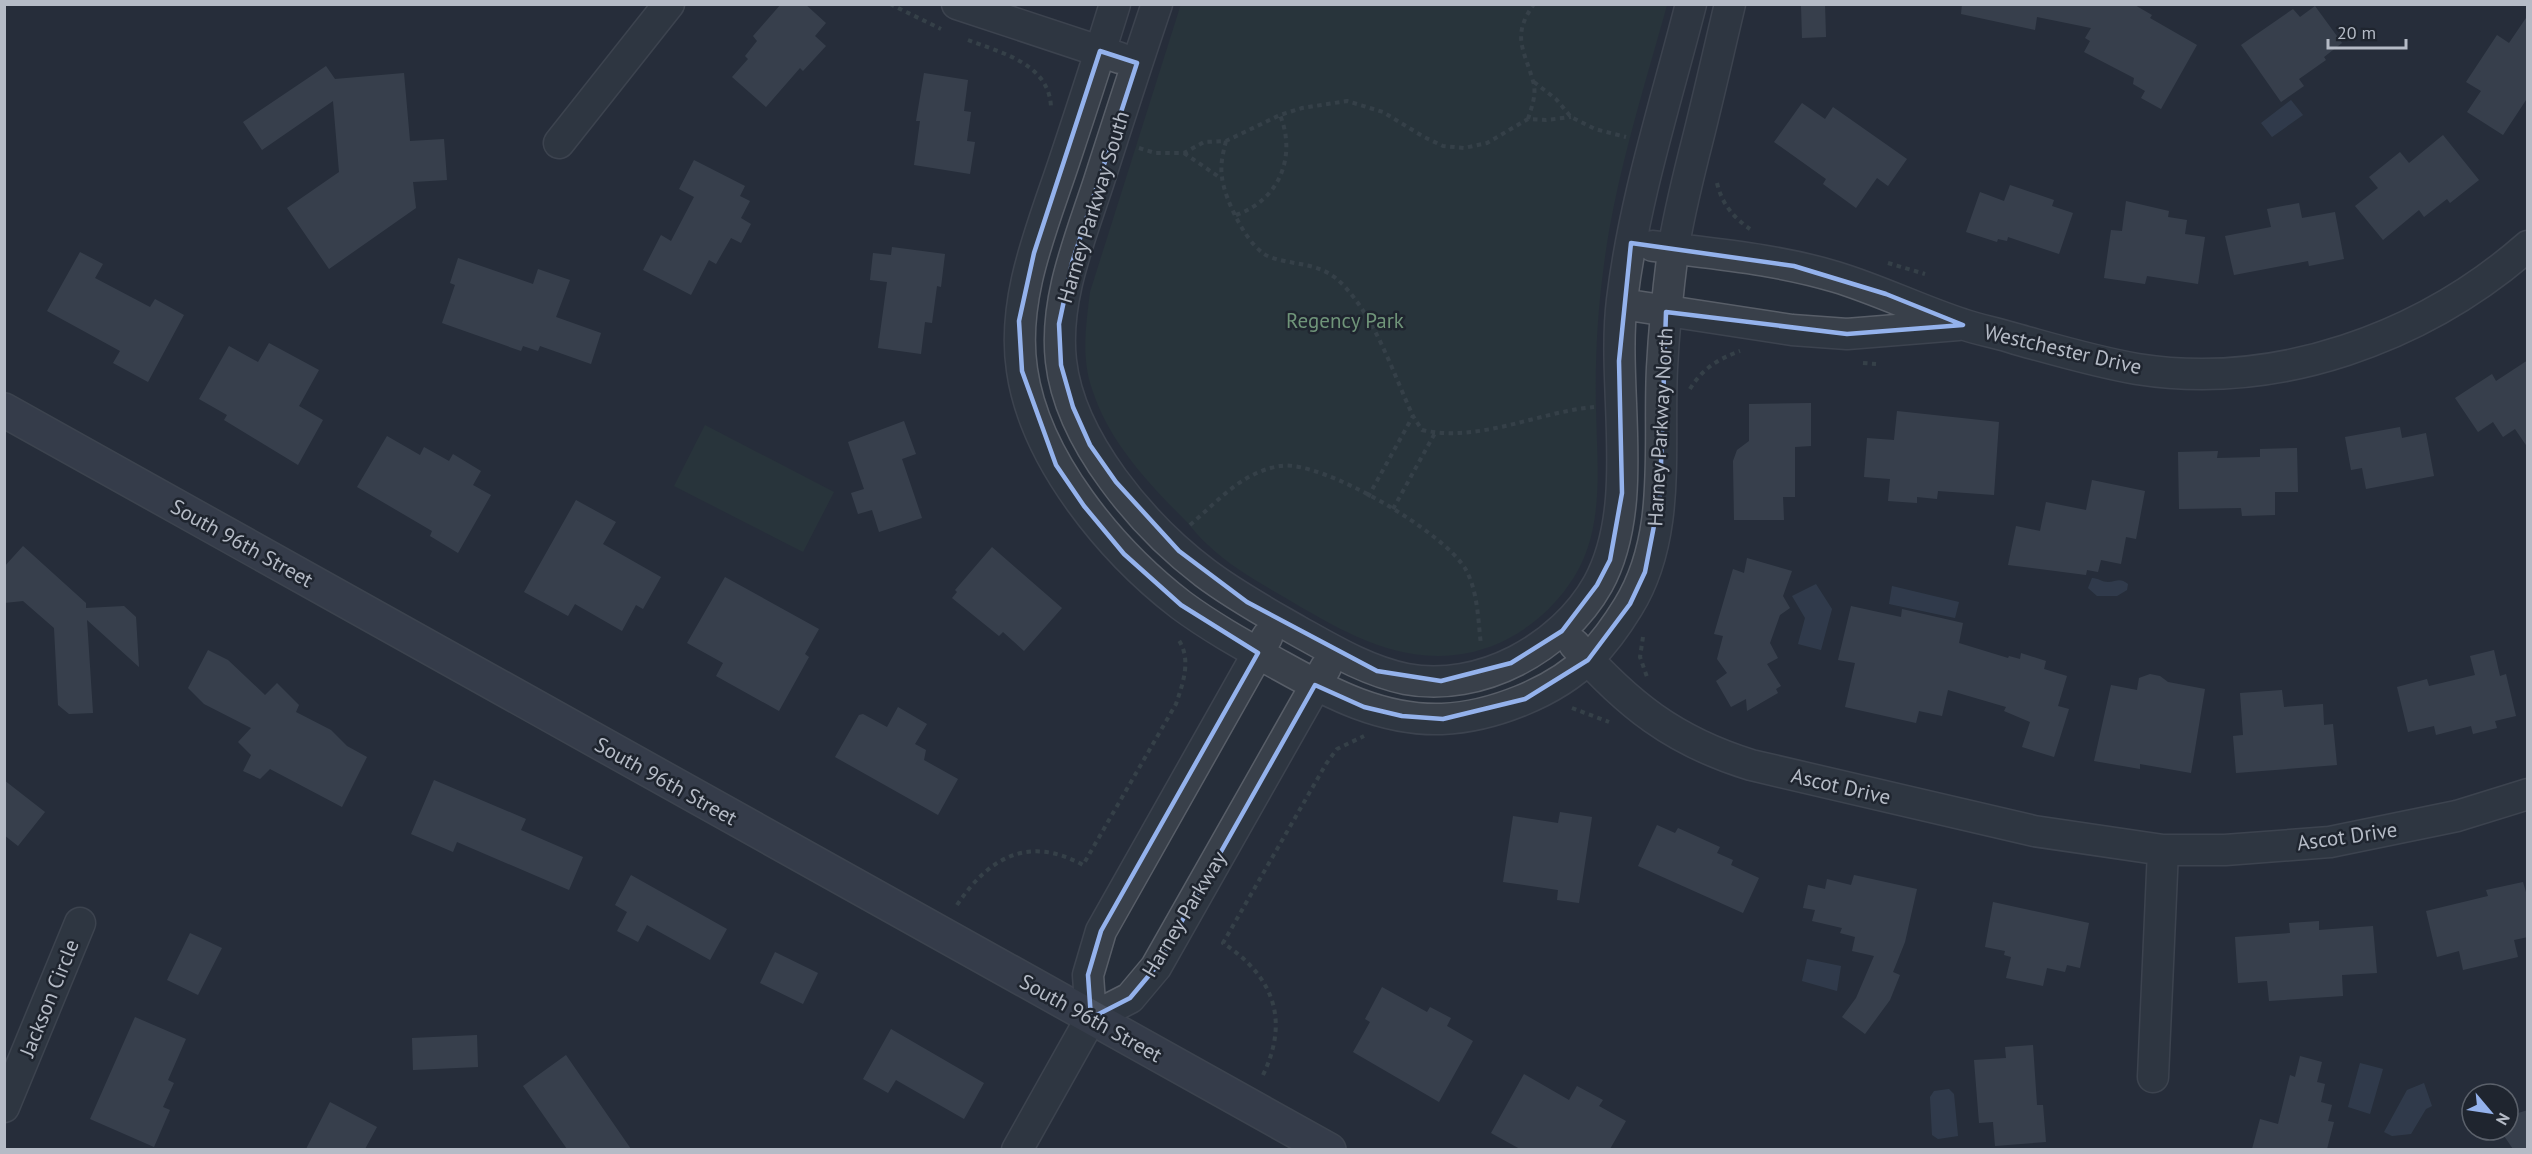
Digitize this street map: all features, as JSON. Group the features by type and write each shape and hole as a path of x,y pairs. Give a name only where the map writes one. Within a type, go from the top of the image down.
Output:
{"street":[{"path":"559,143 669,4"},
{"name":"Harney Parkway South","path":"1115,4 1034,253 1019,321 1022,371 1036,420 1056,465 1091,514 1124,554 1181,605 1258,653"},
{"name":"Harney Parkway South","path":"1156,4 1072,263 1059,324 1061,365 1073,407 1090,445 1116,482 1153,526 1205,573 1277,619 1335,651"},
{"name":"Harney Parkway North","path":"1335,651 1377,671 1408,679 1441,681 1473,676 1511,663 1535,651 1562,631 1597,585 1610,560 1622,493 1619,361 1622,304 1631,243 1691,4"},
{"name":"Harney Parkway North","path":"1258,653 1315,685 1364,707 1402,716 1443,719 1482,712 1525,699 1555,683 1588,660 1630,604 1645,572 1655,536 1660,495 1662,368 1673,248 1730,4"},
{"path":"953,18 1101,51 1137,63"},
{"name":"Westchester Drive","path":"1631,243 1794,266 1834,277 1963,325 2081,358 2139,369 2192,374 2252,371 2301,363 2360,346 2412,324 2461,296 2503,267 2528,246"},
{"name":"Westchester Drive","path":"1622,304 1792,330 1847,334 1963,325"},
{"name":"South 96th Street","path":"4,410 1329,1149"},
{"path":"1017,1149 1091,1018 1088,975 1101,931 1277,619"},
{"name":"Ascot Drive","path":"1562,631 1588,660 1651,718 1676,735 1712,753 1751,765 2034,831 2163,850 2225,850 2330,842 2447,818 2528,794"},
{"name":"Harney Parkway","path":"1091,1018 1130,998 1156,967 1335,651"},
{"path":"2153,1077 2163,850"},
{"name":"Jackson Circle","path":"4,1107 80,922"}],"path":[{"path":"891,4 953,18"},
{"path":"1528,119 1534,99 1534,82 1521,46 1521,29 1534,4"},
{"path":"966,39 1029,66 1042,79 1051,95 1052,112"},
{"path":"1534,82 1556,99 1571,117 1595,129 1631,138"},
{"path":"1135,147 1155,153 1184,153 1204,142 1226,141 1280,115 1326,103 1347,101 1383,112 1424,138 1443,146 1464,148 1487,143 1528,119 1546,120 1571,117"},
{"path":"1236,215 1250,210 1267,196 1285,163 1288,149 1287,132 1280,115"},
{"path":"1226,141 1221,158 1222,179 1247,238 1256,249 1269,257 1308,264 1328,273 1343,285 1370,324 1413,416 1422,430 1435,433 1511,424 1574,409 1596,407 1596,419"},
{"path":"1184,153 1222,179"},
{"path":"1718,176 1717,185 1729,210 1751,230 1761,233"},
{"path":"1880,261 1925,274"},
{"path":"1690,391 1697,377 1709,366 1724,356 1743,350"},
{"path":"1854,363 1876,364"},
{"path":"1368,497 1413,416"},
{"path":"1393,509 1435,433"},
{"path":"1190,525 1227,491 1245,479 1282,465 1303,466 1325,473 1393,509 1425,528 1448,546 1466,570 1475,595 1482,649 1490,646"},
{"path":"1182,518 1196,532"},
{"path":"957,905 975,880 989,867 1023,852 1056,852 1083,865 1176,704 1185,679 1185,662 1181,644 1176,636"},
{"path":"1565,710 1574,708 1591,713 1617,727"},
{"path":"1263,1075 1274,1052 1276,1031 1275,1009 1269,988 1255,968 1223,942 1326,764 1343,745 1369,736"}],"highlighted area":[{"path":"1100,51 1137,63 1072,263 1059,324 1061,365 1073,407 1090,445 1116,482 1179,551 1247,602 1377,671 1441,681 1511,663 1562,631 1597,585 1610,560 1622,493 1619,361 1631,243 1794,266 1886,294 1963,325 1847,334 1666,312 1660,495 1645,572 1630,604 1588,660 1525,699 1443,719 1402,716 1364,707 1315,685 1156,967 1130,998 1091,1018 1088,975 1101,931 1258,653 1181,605 1124,554 1084,506 1056,465 1022,371 1019,321 1034,253"}],"green space":[{"name":"Regency Park","path":"1181,4 1667,5 1630,137 1608,238 1597,340 1597,501 1589,545 1568,586 1546,612 1503,641 1487,648 1454,655 1431,656 1386,648 1323,620 1264,586 1208,545 1144,477 1119,444 1099,408 1092,389 1085,353 1090,292"},
{"path":"705,425 834,492 803,552 674,486"}],"water":[{"path":"2291,100 2303,115 2272,137 2261,123"},
{"path":"2092,578 2106,582 2122,581 2128,584 2127,590 2117,596 2097,596 2088,588"},
{"path":"1816,584 1832,609 1821,650 1798,644 1805,618 1792,596"},
{"path":"1892,586 1959,602 1955,618 1889,604"},
{"path":"1807,959 1841,966 1837,991 1802,981"},
{"path":"2360,1063 2383,1069 2370,1114 2348,1107"},
{"path":"2424,1083 2432,1106 2426,1109 2411,1134 2392,1136 2384,1132 2407,1090"},
{"path":"1949,1089 1954,1094 1958,1136 1938,1139 1932,1135 1930,1097 1934,1091"}],"building":[{"path":"781,4 805,4 826,23 815,36 826,46 803,71 800,68 766,107 732,77 748,59 745,56 757,41 753,36"},
{"path":"1801,4 1825,4 1826,37 1802,38"},
{"path":"1962,4 2133,4 2152,15 2150,18 2197,45 2161,109 2141,98 2145,91 2133,84 2134,78 2084,52 2090,41 2085,38 2091,28 2037,17 2035,30 1961,14"},
{"path":"2315,6 2342,43 2324,57 2326,60 2299,79 2304,86 2281,102 2241,45 2293,9 2300,17"},
{"path":"2528,15 2528,97 2503,135 2467,112 2481,91 2466,82 2497,35 2509,43"},
{"path":"326,66 335,79 404,73 410,141 444,139 447,180 413,182 416,208 329,269 287,208 339,172 333,101 262,150 243,122"},
{"path":"924,73 968,80 964,111 971,112 967,141 975,142 970,174 914,165 920,121 916,121"},
{"path":"1802,103 1825,119 1833,107 1907,159 1888,186 1877,178 1856,208 1823,184 1826,179 1774,142"},
{"path":"2443,135 2479,180 2450,203 2447,199 2424,217 2419,210 2383,240 2355,206 2378,188 2369,177 2400,152 2409,163"},
{"path":"694,160 745,186 740,196 750,201 741,218 751,224 741,243 731,238 716,264 709,260 691,295 643,270 661,235 671,241 694,197 679,189"},
{"path":"2010,185 2054,200 2052,206 2073,213 2059,254 2008,237 2007,241 1998,239 1997,242 1966,232 1980,192 2004,201"},
{"path":"2126,201 2169,211 2168,217 2187,220 2185,234 2205,237 2198,284 2147,276 2145,284 2104,278 2111,230 2122,231"},
{"path":"2299,203 2302,218 2335,212 2344,259 2309,266 2308,261 2234,275 2225,236 2271,227 2267,209"},
{"path":"892,247 945,254 941,287 937,286 932,323 925,322 921,354 878,348 887,282 870,280 873,253 891,255"},
{"path":"80,252 103,264 95,278 150,307 155,299 184,315 148,382 113,363 120,351 47,311"},
{"path":"458,258 533,284 538,269 570,280 556,317 601,333 591,364 540,346 538,351 523,346 521,351 442,323 455,285 450,283"},
{"path":"269,343 319,370 299,406 323,420 298,465 224,420 227,415 199,399 229,346 258,362"},
{"path":"2528,360 2528,448 2515,429 2503,437 2493,422 2478,432 2455,398 2492,374 2496,381"},
{"path":"1811,403 1811,446 1795,447 1795,497 1783,497 1784,520 1734,520 1733,461 1737,450 1749,441 1749,404"},
{"path":"1897,411 1999,422 1994,495 1938,491 1937,499 1917,497 1917,503 1888,501 1890,479 1864,477 1867,438 1894,440"},
{"path":"904,421 916,454 902,459 922,518 879,532 872,510 858,514 851,493 864,489 848,442"},
{"path":"2400,427 2402,438 2426,433 2434,476 2366,489 2362,468 2351,470 2345,437"},
{"path":"387,436 420,455 424,447 449,461 453,454 481,471 473,485 491,495 458,553 430,536 432,531 357,487"},
{"path":"2297,448 2298,492 2275,492 2275,515 2242,516 2241,508 2179,509 2178,452 2218,451 2217,458 2260,457 2260,449"},
{"path":"2092,480 2145,491 2136,539 2126,537 2121,564 2101,560 2098,572 2087,570 2086,575 2008,565 2016,526 2040,531 2046,502 2086,510"},
{"path":"576,500 616,522 603,544 661,577 643,609 636,605 622,631 575,604 568,616 524,592"},
{"path":"23,546 86,603 86,608 124,606 136,617 139,667 87,620 93,713 69,714 58,705 54,628 23,601 4,603 4,567"},
{"path":"992,547 1062,608 1024,651 1003,632 999,636 952,598 957,592 955,590"},
{"path":"1747,558 1792,571 1783,596 1790,608 1780,615 1770,643 1778,658 1767,664 1781,686 1776,689 1778,693 1747,711 1746,699 1731,707 1716,681 1727,673 1717,659 1723,636 1714,634 1733,569 1744,573"},
{"path":"725,577 819,629 805,654 809,657 779,711 716,676 723,663 687,643"},
{"path":"1851,606 1901,617 1902,609 1963,623 1959,643 2008,658 2009,656 2020,659 2021,653 2046,661 2044,669 2067,676 2058,706 2069,709 2054,757 2022,747 2030,722 2004,711 2006,707 1948,690 1942,716 1919,711 1916,723 1845,707 1855,663 1838,660"},
{"path":"208,650 228,660 265,695 277,683 299,705 296,712 331,730 347,746 367,757 342,807 270,769 260,779 243,771 251,755 238,742 251,728 204,704 188,688"},
{"path":"2494,650 2500,676 2506,674 2516,716 2495,721 2497,728 2473,734 2471,726 2436,735 2434,726 2408,732 2397,687 2427,679 2429,686 2475,675 2470,656"},
{"path":"2150,674 2160,676 2168,682 2205,689 2191,773 2140,764 2140,769 2094,761 2111,685 2137,690 2139,678"},
{"path":"2282,690 2284,707 2323,704 2324,725 2333,724 2337,765 2236,773 2233,736 2243,735 2240,693"},
{"path":"898,707 927,724 915,744 926,750 924,760 958,779 938,815 835,757 859,715 863,714 887,727"},
{"path":"4,780 45,812 18,846 4,835"},
{"path":"434,780 526,819 521,830 583,857 569,890 457,842 453,852 411,834"},
{"path":"1560,812 1592,817 1579,903 1557,900 1558,890 1503,882 1513,816 1558,823"},
{"path":"1657,825 1675,833 1678,828 1720,847 1717,853 1733,860 1731,865 1759,878 1743,913 1638,866"},
{"path":"631,875 727,929 710,960 647,925 638,942 617,931 627,912 615,905"},
{"path":"1854,875 1917,889 1905,942 1893,972 1900,975 1890,1000 1865,1034 1842,1017 1856,998 1874,956 1852,951 1855,937 1840,933 1842,928 1812,921 1815,910 1803,908 1808,885 1825,889 1827,879 1851,885"},
{"path":"2523,882 2528,899 2528,937 2514,940 2518,957 2463,970 2459,951 2437,957 2426,911 2488,896 2486,890"},
{"path":"1993,902 2089,923 2080,968 2067,965 2065,972 2047,968 2043,986 2006,978 2011,957 2004,955 2005,951 1985,947"},
{"path":"2319,921 2319,930 2373,926 2377,973 2342,975 2343,996 2269,1001 2267,981 2238,983 2235,937 2290,933 2289,923"},
{"path":"190,933 222,948 198,995 167,980"},
{"path":"775,952 818,973 803,1004 760,983"},
{"path":"1382,987 1427,1012 1430,1007 1451,1018 1447,1026 1473,1041 1439,1102 1353,1052 1370,1022 1365,1019"},
{"path":"135,1017 186,1039 168,1080 174,1083 163,1107 170,1110 154,1147 90,1119"},
{"path":"891,1029 984,1083 964,1119 896,1080 888,1093 863,1079"},
{"path":"477,1035 478,1067 413,1070 412,1038"},
{"path":"2033,1045 2037,1105 2043,1105 2046,1142 1995,1146 1993,1122 1979,1123 1974,1060 2006,1058 2005,1047"},
{"path":"566,1055 631,1149 567,1149 523,1086"},
{"path":"2300,1056 2322,1062 2317,1082 2325,1084 2321,1102 2332,1105 2328,1121 2334,1122 2327,1149 2252,1149 2260,1119 2278,1124 2290,1075 2295,1077"},
{"path":"1524,1074 1569,1100 1577,1086 1603,1100 1599,1106 1626,1121 1610,1149 1520,1149 1491,1133"},
{"path":"330,1102 377,1127 365,1149 306,1149"},
{"path":"2528,1110 2528,1149 2513,1149 2508,1142 2520,1142 2520,1112"}]}
